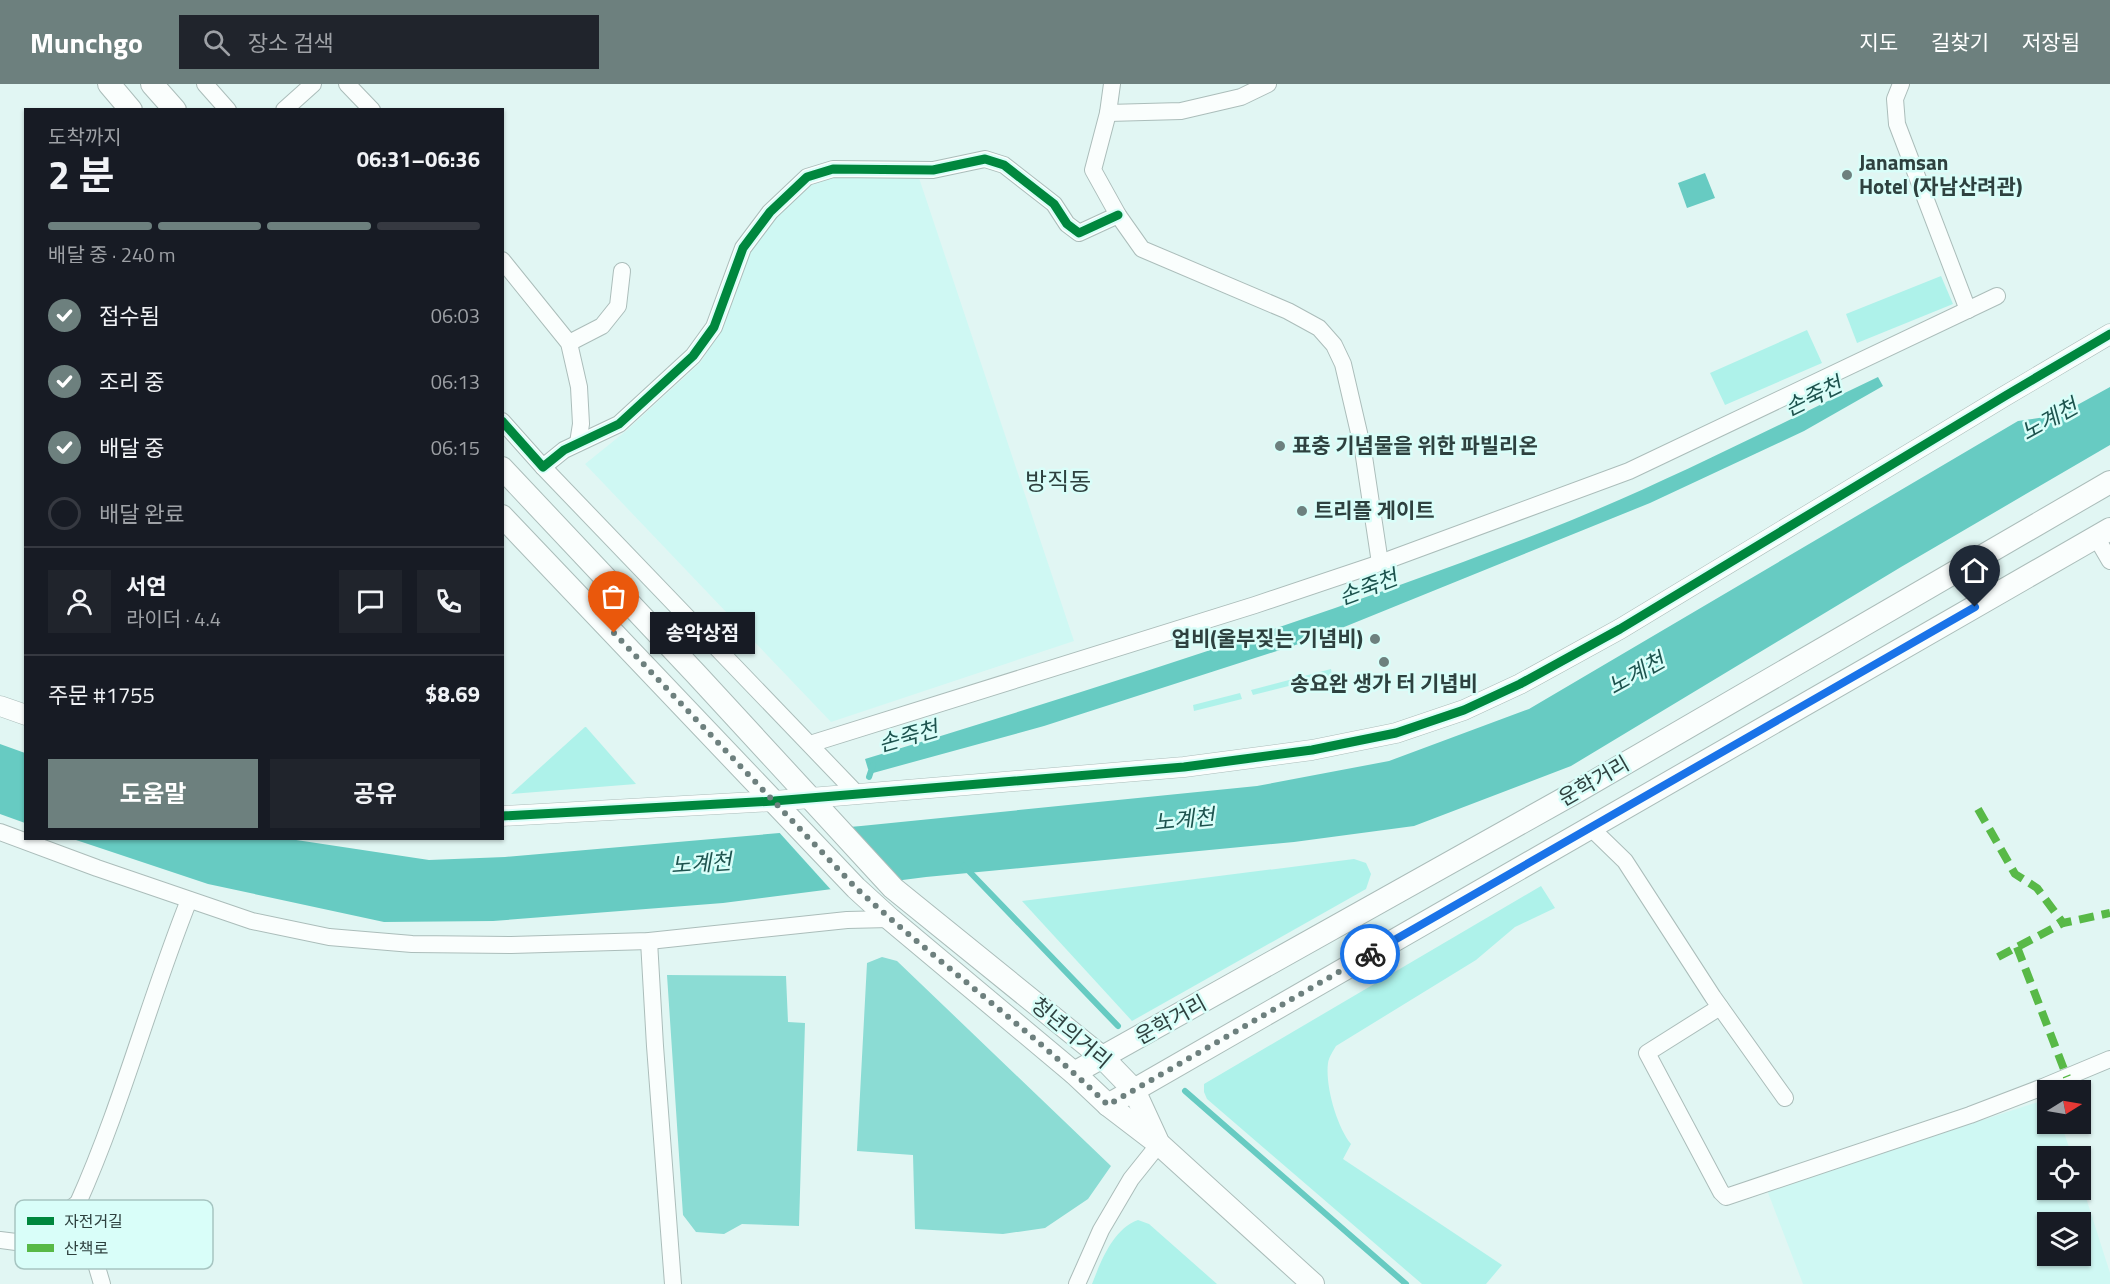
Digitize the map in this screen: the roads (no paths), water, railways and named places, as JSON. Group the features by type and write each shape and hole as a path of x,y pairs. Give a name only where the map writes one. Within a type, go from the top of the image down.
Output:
{"main road":[{"path":"108,84 129,108"},
{"path":"152,84 173,108"},
{"name":"청년의거리","path":"504,470 893,888 1102,1058 1134,1090 1159,1144"},
{"name":"운학거리","path":"1074,1073 1576,792 2110,482"},
{"name":"청년의거리","path":"504,518 856,888 890,920 1074,1073 1108,1105 1159,1144"},
{"name":"운학거리","path":"1108,1105 2103,533"},
{"path":"1159,1144 1313,1284"}],"street":[{"path":"206,84 226,108"},
{"path":"286,108 313,84"},
{"path":"347,84 370,108"},
{"path":"1112,84 1108,113 1093,170 1118,215 1142,249 1288,312 1319,328 1334,345 1343,364 1363,450 1380,563"},
{"path":"1108,113 1181,111 1241,97 1268,84"},
{"path":"1901,84 1895,99 1897,124 1968,310"},
{"path":"543,467 564,450 619,424 693,356 714,327 743,248 770,212 807,177 833,169 933,170 985,159 1004,165 1054,204 1067,224 1079,233 1118,215"},
{"path":"504,263 568,343 579,387 581,424 578,443"},
{"path":"568,343 602,326 618,306 622,271"},
{"path":"810,744 1255,605 1380,563 1629,471 1997,296"},
{"path":"504,816 858,795 1185,767 1300,752 1396,733 1464,710 1520,684 1620,629 2110,334"},
{"path":"504,423 543,467 858,795"},
{"path":"2103,533 2110,561"},
{"path":"0,706 24,714"},
{"path":"1591,828 1625,861 1720,1007 1785,1098"},
{"path":"0,832 252,921 341,938 412,944 500,945 649,941 847,920 890,920"},
{"path":"79,1200 104,1138 189,900"},
{"path":"649,941 673,1284"},
{"path":"1720,1007 1647,1053 1721,1192 1726,1197 1970,1115 2110,1059"},
{"path":"1077,1284 1101,1230 1131,1179 1159,1144"},
{"path":"0,1240 15,1242"},
{"path":"98,1269 102,1284"}],"water":[{"path":"1705,173 1715,198 1687,208 1678,183"},
{"path":"1878,377 1883,386 1804,431 1650,503 1317,638 1044,726 873,773 868,769 865,759 1205,652 1374,594 1542,532 1670,477"},
{"name":"노계천","path":"2110,387 2110,445 1901,567 1571,766 1414,826 1294,842 926,877 723,903 493,921 384,922 208,884 76,840 296,840 429,860 505,857 861,826 1257,786 1389,761 1529,709 2018,421 2059,415"},
{"path":"0,744 24,753 24,823 0,814"}],"waterway":[{"name":"손죽천","path":"869,777 873,765"},
{"path":"964,866 1118,1026"},
{"path":"1185,1091 1406,1284"}],"place":[{"name":"Janamsan Hotel (자남산려관)","path":"1847,175"},
{"name":"표충 기념물을 위한 파빌리온","path":"1280,446"},
{"name":"트리플 게이트","path":"1302,511"},
{"name":"송악상점","path":"614,633"},
{"name":"업비(울부짖는 기념비)","path":"1375,639"},
{"name":"송요완 생가 터 기념비","path":"1384,662"}],"district":[{"name":"방직동","path":"1058,482"}]}
